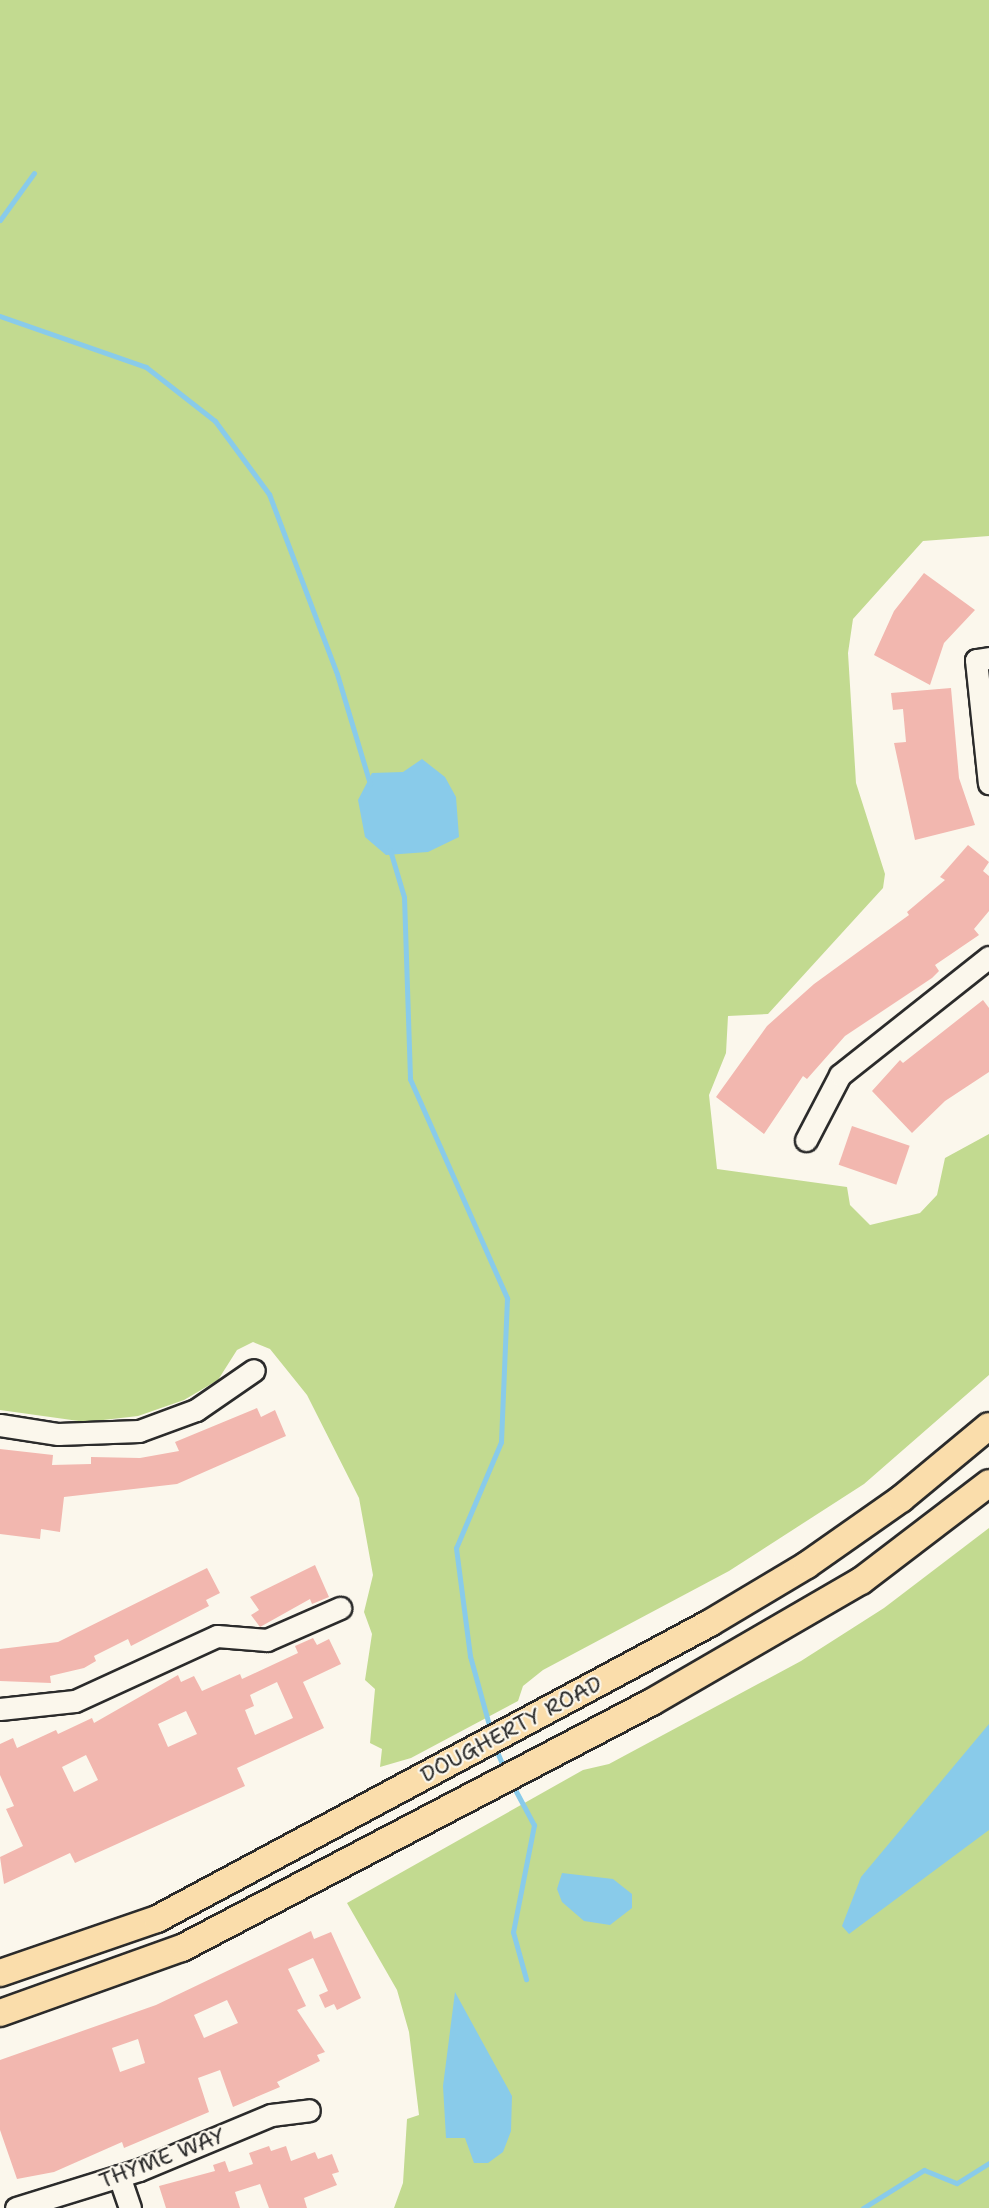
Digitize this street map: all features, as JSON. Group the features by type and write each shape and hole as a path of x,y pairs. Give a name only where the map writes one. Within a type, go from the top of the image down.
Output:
{"main road":[{"name":"DOUGHERTY ROAD","path":"0,1973 157,1919 550,1708 807,1565 901,1499 989,1426"},
{"name":"DOUGHERTY ROAD","path":"0,2013 182,1948 570,1745 804,1617 861,1581 989,1483"}],"street":[{"path":"982,659 989,783"},
{"path":"806,1140 840,1076 989,957"},
{"path":"0,1425 58,1434 139,1431 196,1410 254,1370"},
{"path":"0,1708 75,1701 217,1636 267,1640 340,1608"},
{"name":"THYME WAY","path":"16,2208 119,2176 271,2115 309,2110"},
{"path":"119,2176 130,2208"}],"green space":[{"path":"0,0 989,0 989,536 923,541 853,619 848,653 856,783 885,874 883,888 768,1014 728,1016 726,1053 709,1095 717,1169 847,1187 850,1205 870,1225 920,1213 937,1195 945,1158 989,1134 989,1375 864,1484 729,1571 543,1670 523,1686 518,1701 411,1758 380,1767 382,1749 370,1743 375,1689 365,1680 372,1634 364,1612 373,1575 359,1498 307,1395 270,1349 253,1342 237,1350 218,1380 184,1400 138,1416 86,1422 0,1410"},
{"path":"989,1528 989,2208 394,2208 403,2183 407,2119 419,2115 409,2032 397,1990 347,1903 583,1770 609,1764 801,1661 884,1608"}],"water":[{"path":"422,759 445,777 456,797 459,837 428,852 386,855 365,837 358,800 372,773 403,772"},
{"path":"989,1724 989,1830 849,1934 842,1926 861,1877"},
{"path":"562,1873 613,1879 632,1894 632,1908 610,1925 584,1921 562,1902 557,1889"},
{"path":"455,1992 512,2096 511,2131 503,2152 488,2163 474,2163 465,2138 446,2138 443,2086"}],"building":[{"path":"924,573 975,610 944,643 930,685 874,655 894,611"},
{"path":"951,688 959,778 975,825 915,840 894,743 906,742 903,709 893,710 891,693"},
{"path":"968,845 989,862 983,871 989,876 989,911 974,929 979,935 935,965 939,971 932,978 845,1036 807,1079 803,1076 764,1134 716,1097 767,1026 814,984 909,915 907,912 945,880 940,877"},
{"path":"983,1000 989,1008 989,1072 945,1101 912,1133 872,1091 900,1060 903,1063"},
{"path":"852,1126 910,1146 896,1185 839,1165"},
{"path":"257,1408 261,1417 275,1410 286,1436 177,1484 64,1497 60,1532 41,1529 40,1539 0,1534 0,1449 53,1455 52,1465 91,1464 91,1457 140,1458 179,1451 175,1442"},
{"path":"315,1565 329,1597 312,1604 310,1599 260,1627 251,1615 259,1610 250,1597"},
{"path":"207,1568 220,1593 206,1600 209,1606 131,1646 128,1639 94,1656 96,1661 84,1668 50,1676 51,1683 0,1681 0,1649 58,1642"},
{"path":"313,1638 317,1645 329,1639 341,1664 303,1682 324,1728 237,1768 245,1786 75,1863 70,1853 4,1884 0,1857 23,1846 6,1809 14,1806 0,1775 0,1744 13,1738 17,1748 56,1730 58,1734 92,1718 94,1723 178,1675 181,1682 194,1676 202,1691 240,1674 242,1679 298,1653 295,1646","holes":["277,1682 293,1718 255,1735 245,1710 254,1706 250,1695","186,1711 197,1734 168,1747 158,1724","86,1755 98,1780 74,1792 62,1767"]},
{"path":"311,1931 314,1939 331,1932 361,1998 337,2010 334,2004 325,2008 319,1995 328,1991 313,1958 288,1969 306,2006 297,2010 325,2052 317,2055 320,2061 277,2082 280,2087 233,2107 220,2070 198,2078 209,2112 124,2148 122,2142 54,2172 17,2179 0,2130 0,2060 156,2005","holes":["227,2000 238,2023 204,2038 194,2015","138,2039 145,2063 120,2072 112,2048"]},
{"path":"269,2146 271,2151 286,2146 291,2161 315,2152 318,2159 332,2154 339,2172 332,2174 337,2185 304,2198 307,2208 269,2208 260,2184 235,2192 240,2208 166,2208 159,2186 215,2171 213,2165 225,2161 229,2172 253,2164 249,2153"}],"waterway":[{"path":"0,220 34,173"},
{"path":"0,316 146,367 215,421 269,494 337,674 370,784"},
{"path":"390,850 404,897 410,1079 507,1298 501,1442 456,1548 470,1656 491,1732"},
{"path":"495,1747 505,1771"},
{"path":"511,1782 534,1825 513,1932 526,1979"},
{"path":"863,2208 924,2170 957,2183 989,2163"}]}
